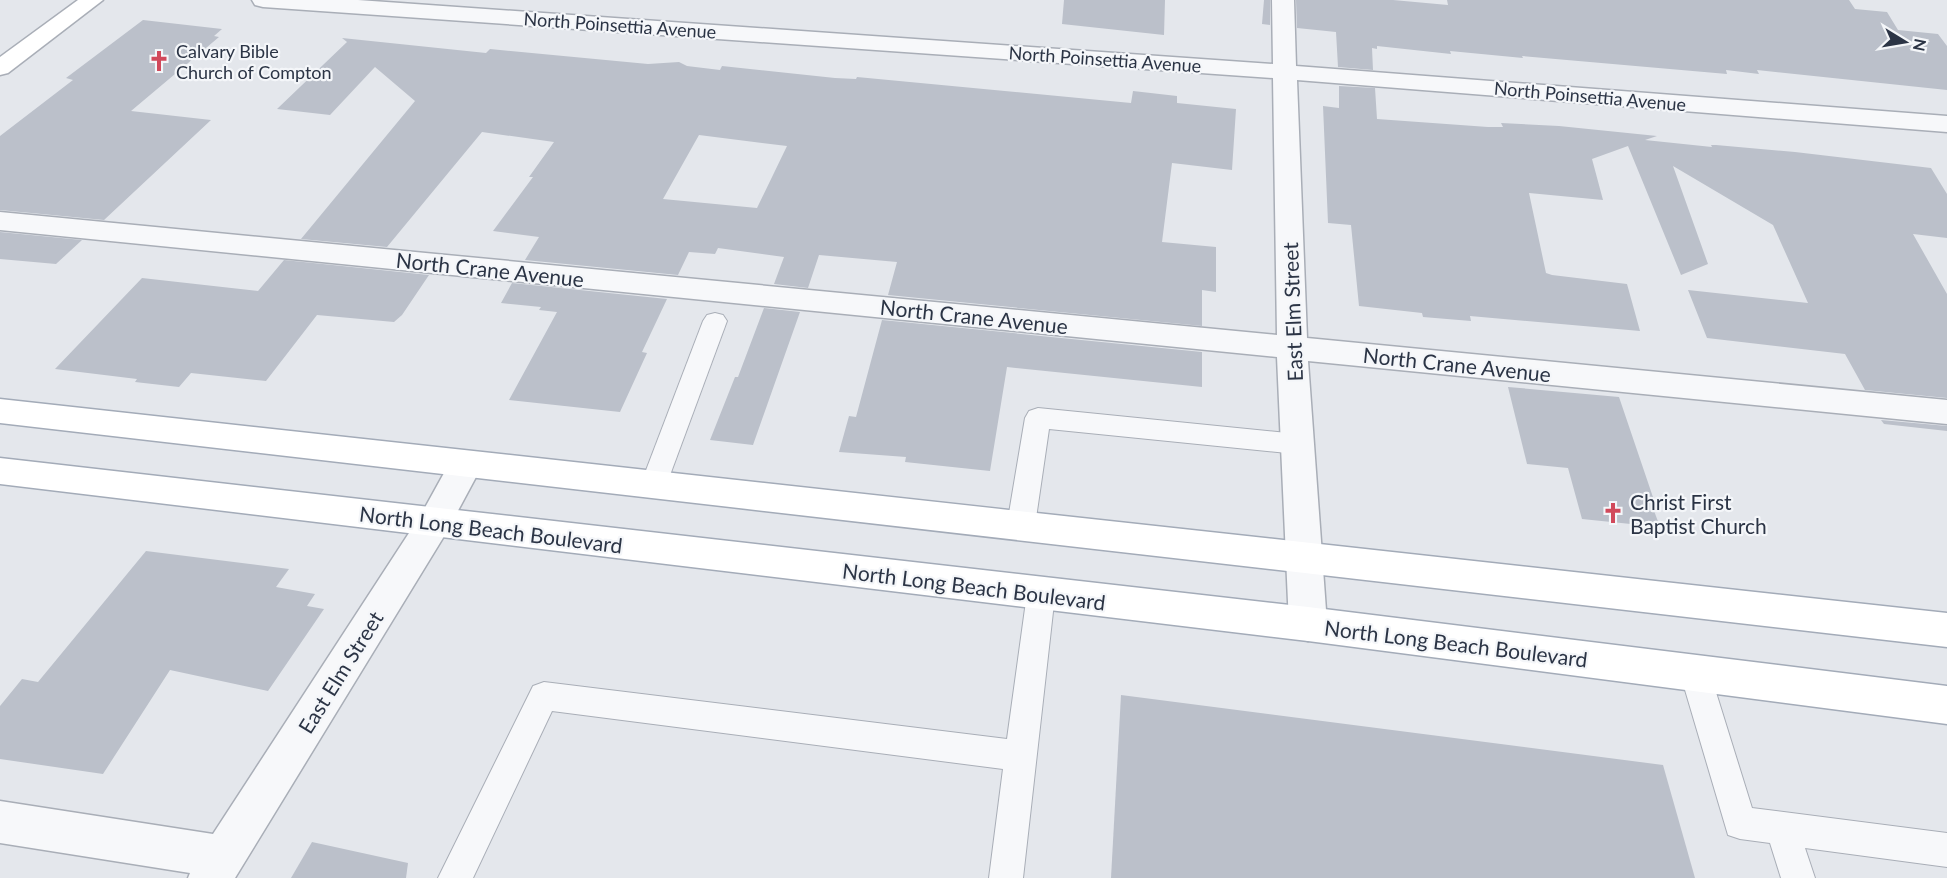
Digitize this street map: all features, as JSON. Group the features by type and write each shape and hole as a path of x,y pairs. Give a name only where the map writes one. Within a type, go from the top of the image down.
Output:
{"main road":[{"path":"0,68 92,0"},
{"path":"0,411 1947,630"},
{"name":"North Long Beach Boulevard","path":"0,471 1308,624 1947,705"}],"street":[{"name":"North Poinsettia Avenue","path":"263,0 1285,72 1947,124"},
{"name":"East Elm Street","path":"1283,0 1292,347 1308,624"},
{"name":"North Crane Avenue","path":"0,221 1947,412"},
{"name":"East Elm Street","path":"217,867 434,523 466,464"},
{"path":"0,822 217,867"}],"lane":[{"path":"653,486 715,321"},
{"path":"1021,525 1038,418 1298,444"},
{"path":"1006,878 1041,594"},
{"path":"1695,673 1740,823 1947,850"},
{"path":"455,878 544,696 1021,756"},
{"path":"1781,828 1798,878"}],"building":[{"path":"1064,0 1165,0 1164,35 1062,24"},
{"path":"1264,0 1270,0 1270,25 1262,24"},
{"path":"1296,0 1393,0 1448,5 1447,0 1849,0 1855,9 1887,12 1898,30 1938,34 1947,46 1947,90 1757,70 1759,74 1726,70 1727,74 1450,51 1451,54 1377,46 1377,49 1372,48 1373,70 1338,67 1336,32 1297,28"},
{"path":"143,20 222,29 214,36 219,37 131,111 211,120 104,220 0,210 0,136 73,80 66,78"},
{"path":"342,38 486,53 490,49 648,64 679,62 687,66 720,70 722,66 1131,103 1133,91 1177,96 1177,103 1236,109 1232,170 1172,163 1162,242 1216,247 1216,292 1202,290 1202,326 888,295 897,262 819,255 808,288 774,284 784,257 718,248 715,254 689,252 678,275 525,260 539,237 493,231 533,177 529,177 554,142 482,132 387,247 301,239 415,101 375,67 330,115 277,109 347,42","holes":["699,135 787,146 757,208 663,199"]},
{"path":"1339,86 1375,88 1377,119 1488,127 1503,127 1501,123 1559,126 1657,136 1645,140 1795,152 1931,168 1947,194 1947,238 1913,234 1947,294 1947,398 1865,390 1845,354 1707,338 1688,290 1808,303 1773,225 1673,166 1708,264 1681,275 1628,146 1592,159 1603,200 1529,193 1546,273 1627,284 1640,331 1470,316 1471,321 1423,317 1422,313 1359,306 1351,225 1328,223 1323,106 1339,108"},
{"path":"0,232 82,240 56,264 0,259"},
{"path":"284,260 429,275 402,315 394,322 317,315 266,381 191,373 179,387 135,382 137,379 55,369 142,278 258,291"},
{"path":"512,283 667,299 642,352 647,353 620,412 509,400 557,312 539,310 541,307 501,303"},
{"path":"764,308 800,312 753,445 710,440 735,377 738,377"},
{"path":"882,320 1202,352 1202,387 1007,367 990,471 905,462 906,457 839,452 849,416 856,417"},
{"path":"1508,387 1619,397 1657,509 1653,508 1660,527 1582,519 1568,468 1527,464"},
{"path":"1881,420 1947,426 1947,431 1884,424"},
{"path":"146,551 289,569 276,587 315,594 307,606 324,609 268,691 170,670 103,774 0,759 0,706 22,679 38,682"},
{"path":"1121,695 1663,765 1695,878 1111,878"},
{"path":"312,842 408,863 406,878 291,878"}],"place":[{"name":"Calvary Bible Church of Compton","path":"159,61"},
{"name":"Christ First Baptist Church","path":"1613,513"}]}
